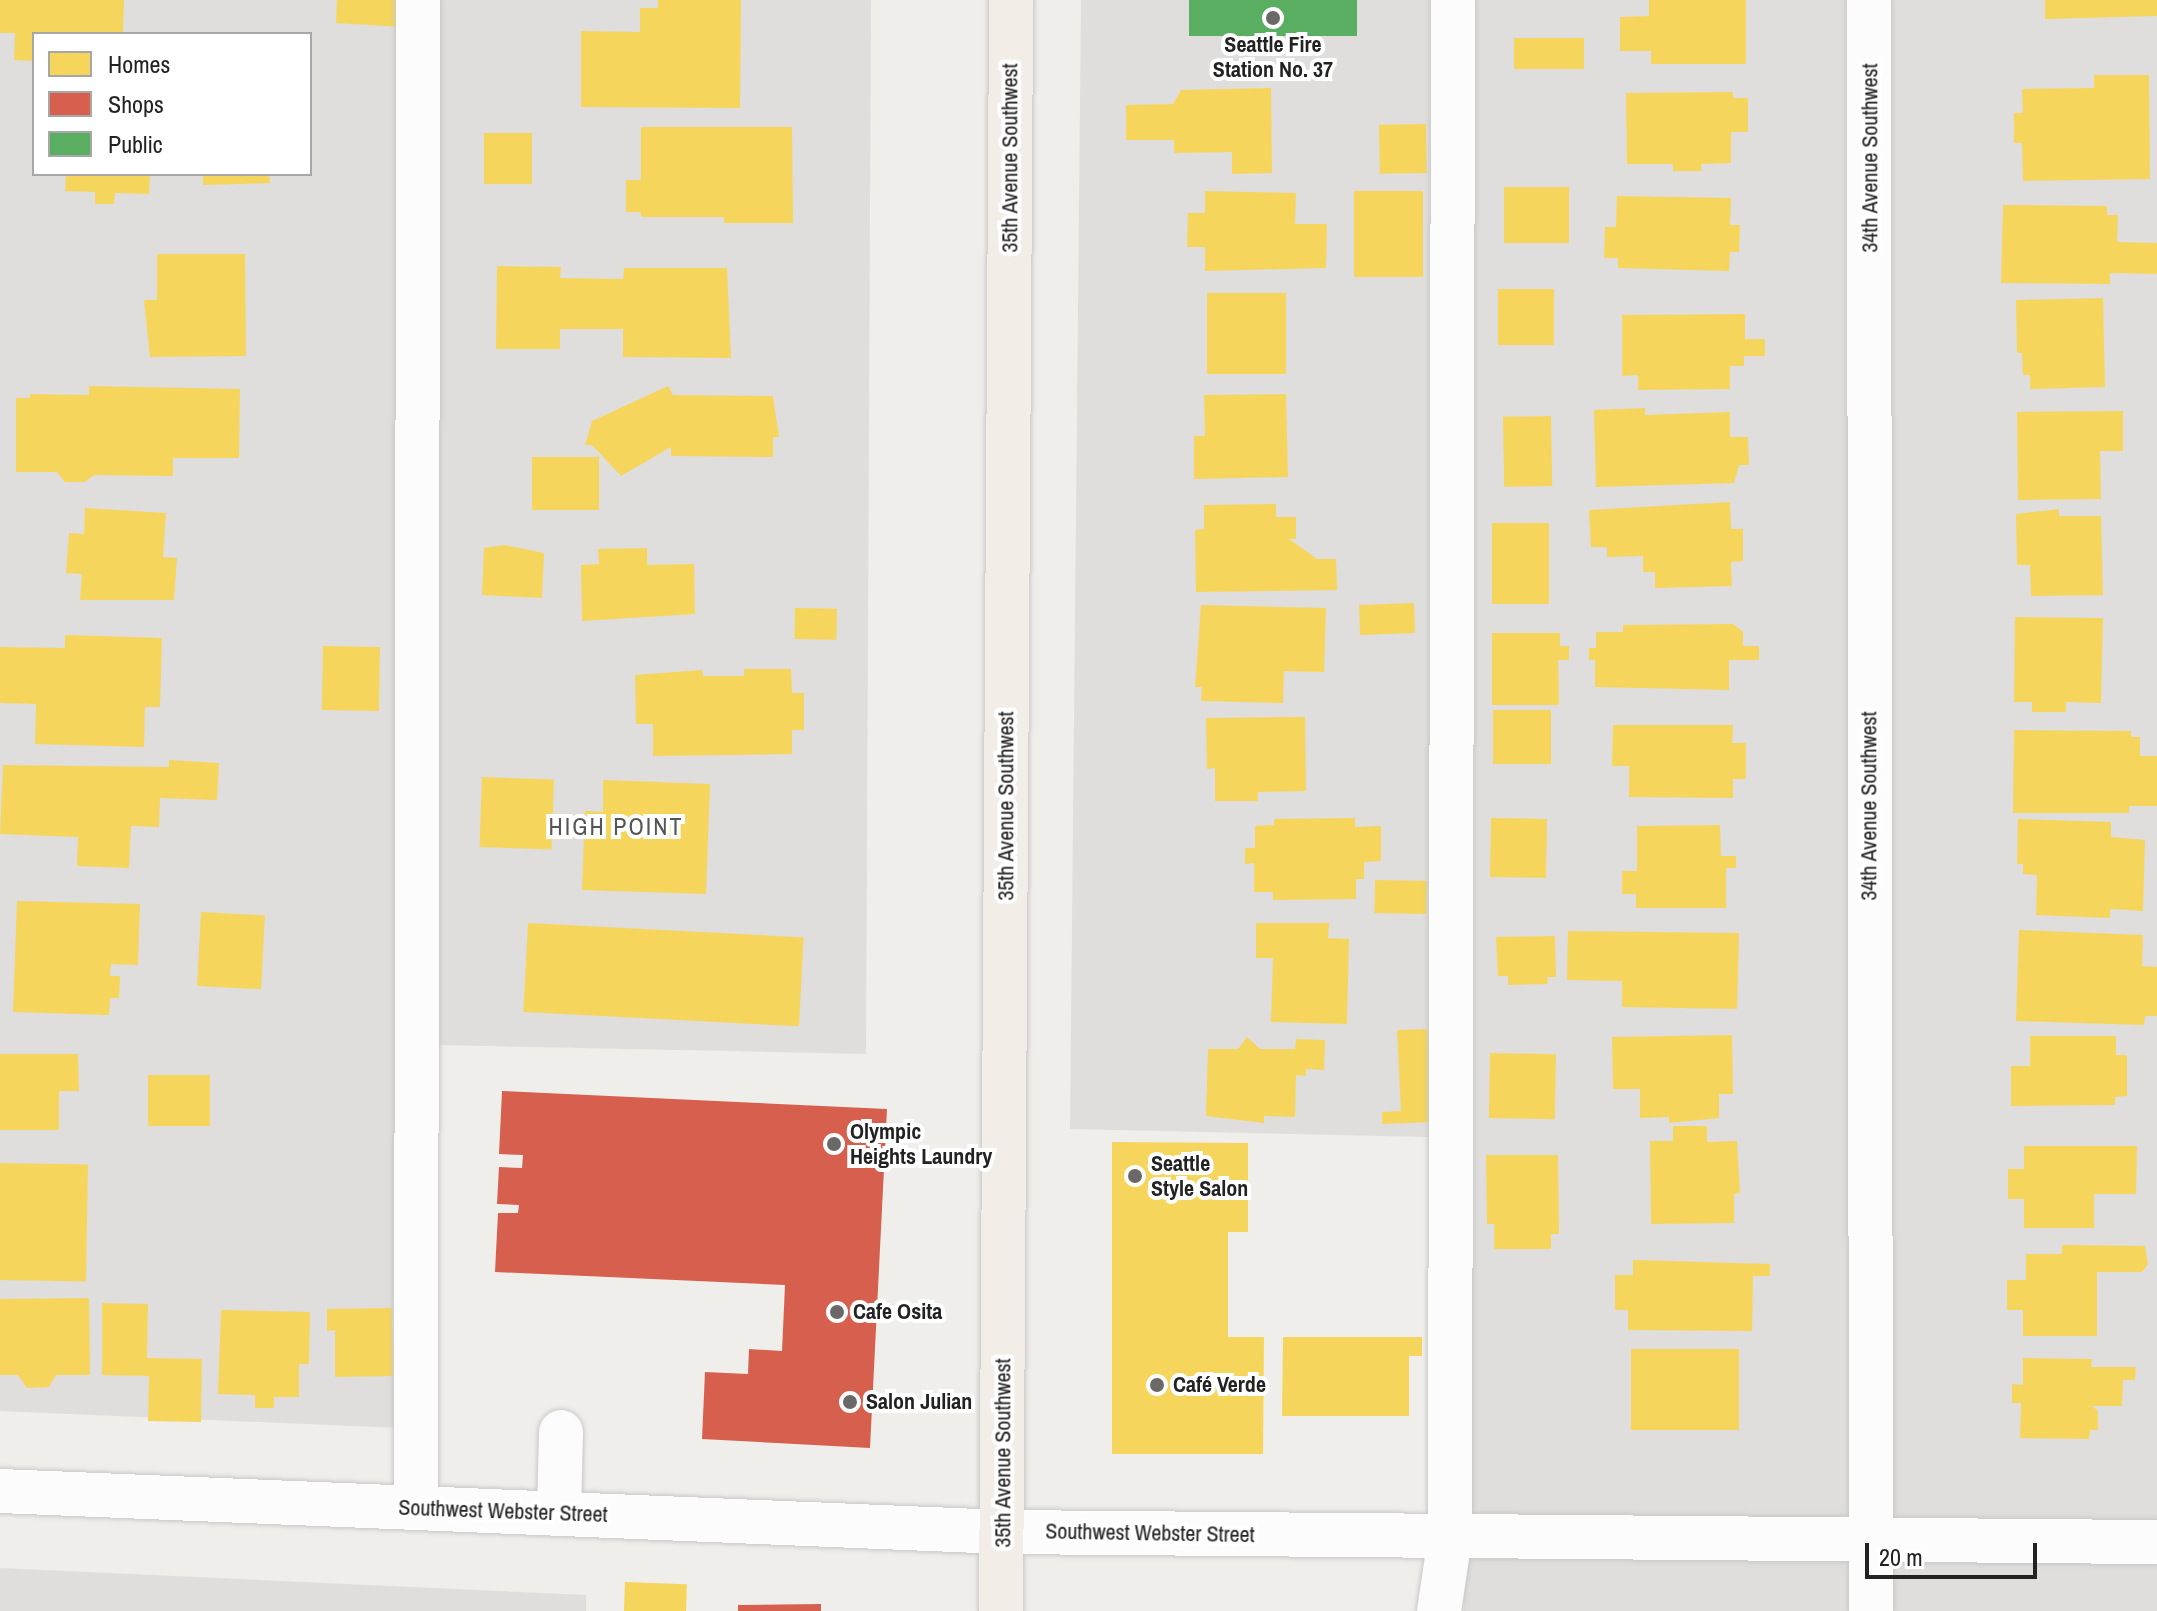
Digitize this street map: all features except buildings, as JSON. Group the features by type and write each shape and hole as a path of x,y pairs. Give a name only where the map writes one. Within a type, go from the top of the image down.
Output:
{"main road":[{"name":"35th Avenue Southwest","path":"1001,1611 1011,0"}],"street":[{"path":"416,1508 418,0"},
{"path":"1439,1611 1450,1537 1434,1281 1434,1164 1453,0"},
{"name":"34th Avenue Southwest","path":"1869,0 1871,1611"},
{"path":"559,1514 561,1432"},
{"name":"Southwest Webster Street","path":"0,1491 1002,1532 2157,1542"}],"shaded area":[{"path":"0,0 871,0 866,1054 395,1044 400,1428 0,1411"},
{"path":"1081,0 2157,0 2157,1611 1464,1611 1471,1138 1070,1129"},
{"path":"0,1568 586,1595 586,1611 0,1611"}],"place":[{"name":"Seattle Fire Station No. 37","path":"1273,18"},
{"name":"Olympic Heights Laundry","path":"834,1144"},
{"name":"Seattle Style Salon","path":"1135,1176"},
{"name":"Cafe Osita","path":"837,1312"},
{"name":"Café Verde","path":"1157,1385"},
{"name":"Salon Julian","path":"850,1402"}],"district":[{"name":"HIGH POINT","path":"616,827"}]}
